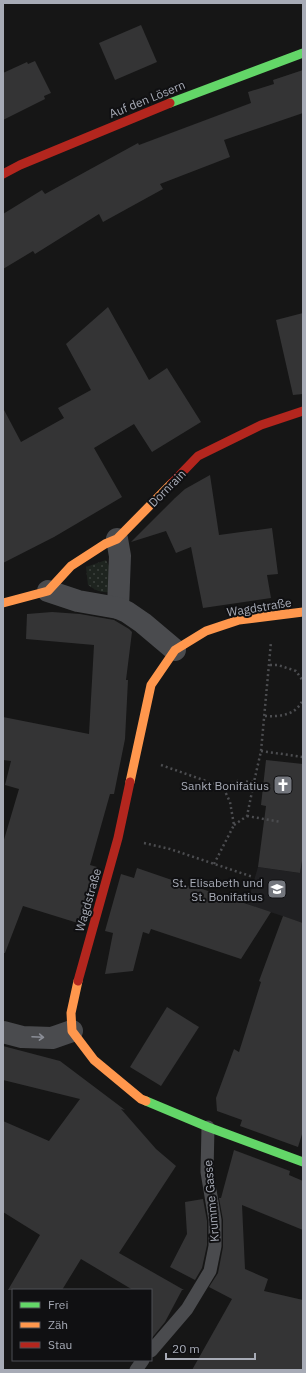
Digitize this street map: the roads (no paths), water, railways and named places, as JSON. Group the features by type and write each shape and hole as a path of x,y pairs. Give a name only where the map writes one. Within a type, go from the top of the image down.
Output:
{"street":[{"name":"Auf den Lösern","path":"3,174 20,165 188,95 303,53"},
{"name":"Dornrain","path":"48,591 71,566 105,544 117,539 198,456 261,425 303,411"},
{"path":"117,539 120,556 118,608"},
{"path":"3,603 48,591 78,601 118,608 127,612 143,623 175,650"},
{"name":"Wagdstraße","path":"72,1032 71,1013 78,980 118,838 151,685 175,650 206,631 239,620 303,612"},
{"path":"3,1032 22,1037 52,1038 72,1032 94,1060 141,1099 208,1127 303,1162"}],"lane":[{"name":"Krumme Gasse","path":"152,1350 187,1309 210,1271 215,1246 215,1220 207,1172 208,1127"},
{"path":"136,1370 142,1361"}],"place":[{"name":"Sankt Bonifatius","path":"283,785"},
{"name":"St. Elisabeth und St. Bonifatius","path":"277,889"}]}
